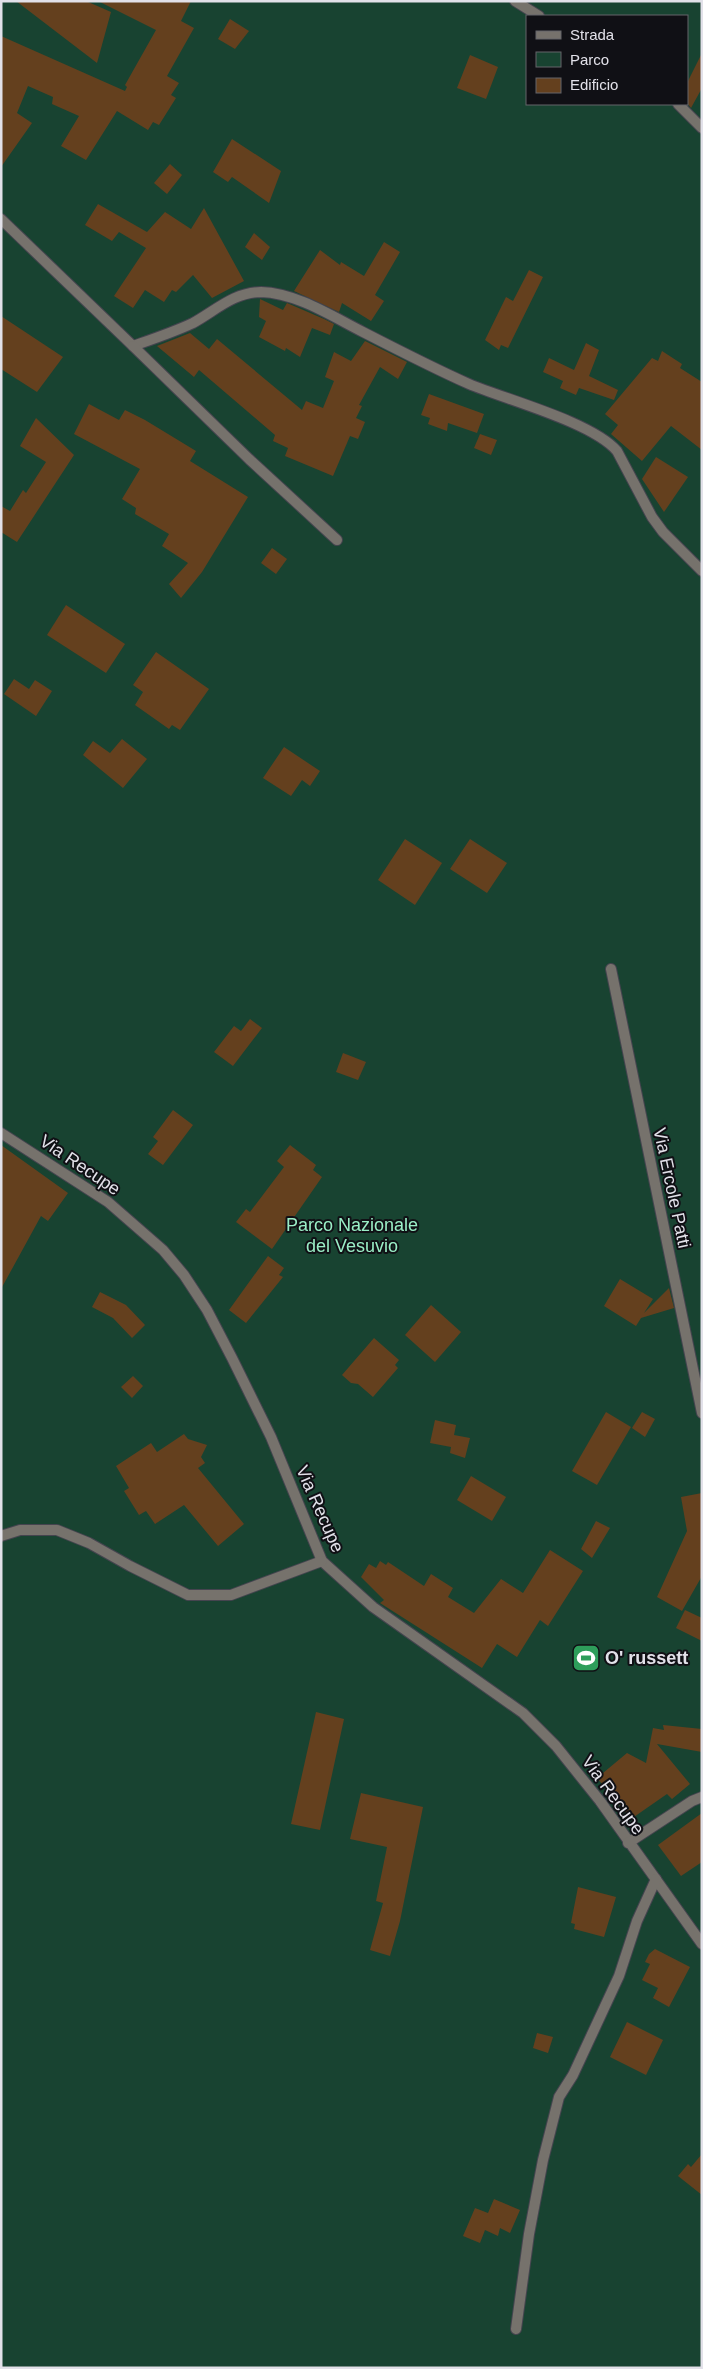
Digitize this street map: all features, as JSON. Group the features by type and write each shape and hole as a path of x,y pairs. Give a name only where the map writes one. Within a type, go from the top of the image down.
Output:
{"street":[{"path":"515,1 537,15"},
{"path":"679,105 702,128"},
{"path":"1,219 249,459 337,540"},
{"path":"133,346 183,328 226,302 243,295 260,292 280,294 470,384 601,436 609,442 626,464 652,517 663,532 702,571"},
{"name":"Via Ercole Patti","path":"611,969 702,1413"},
{"name":"Via Recupe","path":"1,1133 108,1202 163,1250 184,1276 228,1350 271,1437 322,1561 373,1607 523,1713 556,1746 600,1802 702,1944"},
{"path":"1,1536 20,1530 56,1530 89,1543 188,1595 231,1595 322,1561"},
{"path":"628,1843 692,1801 702,1798"},
{"path":"516,2329 529,2234 543,2160 559,2098 573,2075 619,1976 637,1921 656,1879"}],"green space":[{"name":"Parco Nazionale del Vesuvio","path":"1,1 702,1 702,2368 1,2368"}],"building":[{"path":"16,1 86,1 111,12 97,63"},
{"path":"98,1 191,1 181,21 194,28 167,76 179,83 171,95 176,98 159,125 153,122 148,130 117,111 86,160 61,146 79,116 52,104 53,97 28,86 17,113 32,123 1,167 1,36 125,91 127,87 125,85 156,30"},
{"path":"230,19 249,31 235,49 218,39"},
{"path":"702,53 702,88 691,108 688,104 688,81"},
{"path":"470,55 498,67 486,99 457,88"},
{"path":"232,139 281,171 269,203 232,177 228,182 213,172"},
{"path":"170,164 182,175 167,194 154,183"},
{"path":"98,204 147,232 165,212 191,229 204,208 244,281 212,298 193,275 176,292 172,290 164,302 145,290 133,308 114,296 146,248 119,232 112,241 85,225"},
{"path":"254,233 270,247 262,260 245,247"},
{"path":"384,242 400,252 375,295 384,301 371,321 342,303 339,312 294,291 320,250 340,265 341,262 364,276"},
{"path":"529,270 543,277 508,348 501,345 499,350 485,340 506,297 513,301"},
{"path":"260,299 283,310 287,303 334,324 330,335 312,328 300,357 286,348 285,351 259,337 266,321 259,317"},
{"path":"1,316 63,357 37,392 1,369"},
{"path":"190,333 209,349 217,339 302,410 306,401 323,408 334,381 325,377 334,352 351,361 365,341 407,362 398,379 380,367 359,405 362,406 356,418 365,422 358,439 350,436 333,476 285,456 288,448 273,441 275,435 199,370 194,377 157,346"},
{"path":"586,343 599,350 589,376 618,390 614,400 579,388 576,395 560,388 563,381 543,372 549,358 574,370"},
{"path":"662,351 682,364 680,368 702,382 702,450 671,426 642,461 611,434 618,425 605,414 652,358 658,361"},
{"path":"429,394 484,414 477,433 448,423 447,431 428,424 430,418 421,415"},
{"path":"89,404 119,420 125,410 145,420 196,451 190,461 248,497 202,572 181,598 169,584 188,563 162,546 169,534 135,514 136,508 122,499 140,469 74,434"},
{"path":"36,418 74,455 17,542 1,532 1,506 10,511 23,490 26,493 46,462 20,446"},
{"path":"480,434 497,440 491,455 474,448"},
{"path":"656,457 688,477 664,512 642,479"},
{"path":"272,548 287,559 276,574 261,563"},
{"path":"66,605 125,644 106,673 47,635"},
{"path":"156,652 209,689 180,730 172,725 169,729 135,705 143,692 133,685"},
{"path":"14,679 29,689 35,680 52,691 36,716 4,694"},
{"path":"122,739 147,759 123,788 83,755 93,741 110,753"},
{"path":"284,747 320,771 310,786 302,780 291,796 263,778"},
{"path":"405,839 442,863 415,905 378,880"},
{"path":"470,839 507,863 487,893 450,869"},
{"path":"250,1019 262,1028 233,1066 214,1052 234,1026 241,1031"},
{"path":"343,1053 366,1062 358,1080 336,1072"},
{"path":"173,1110 193,1125 163,1165 148,1154 158,1141 153,1137"},
{"path":"1,1145 68,1193 48,1221 41,1216 1,1289"},
{"path":"290,1145 316,1165 313,1170 322,1177 272,1249 236,1222 246,1209 250,1212 284,1167 277,1161"},
{"path":"268,1256 284,1268 279,1275 283,1277 246,1323 229,1310"},
{"path":"620,1279 653,1299 644,1313 669,1288 674,1308 641,1318 636,1326 604,1306"},
{"path":"100,1292 126,1305 145,1325 132,1338 113,1318 92,1307"},
{"path":"431,1305 461,1332 435,1362 405,1335"},
{"path":"374,1338 399,1360 395,1365 398,1368 373,1397 358,1384 351,1383 342,1375"},
{"path":"133,1376 143,1386 132,1398 121,1387"},
{"path":"606,1412 631,1427 597,1485 572,1471"},
{"path":"642,1412 655,1419 645,1437 632,1428"},
{"path":"435,1420 456,1425 454,1435 470,1438 465,1458 450,1453 451,1447 430,1443"},
{"path":"184,1434 188,1439 207,1445 201,1457 205,1463 198,1468 244,1524 218,1546 184,1505 155,1524 146,1511 139,1515 124,1491 129,1488 116,1466 151,1443 157,1452"},
{"path":"471,1476 506,1497 492,1521 457,1500"},
{"path":"702,1493 702,1576 682,1611 657,1597 687,1531 681,1497"},
{"path":"596,1521 610,1528 592,1558 581,1549"},
{"path":"550,1550 583,1571 548,1626 540,1620 517,1657 497,1644 482,1668 380,1603 384,1600 361,1577 369,1564 376,1568 380,1561 386,1565 388,1562 424,1586 431,1574 453,1588 448,1597 474,1613 501,1579 523,1593"},
{"path":"685,1610 702,1618 702,1641 676,1628"},
{"path":"316,1712 344,1719 320,1830 291,1824"},
{"path":"663,1725 702,1729 702,1752 657,1744 690,1784 672,1799 667,1794 631,1819 597,1778 627,1753 646,1763 653,1728 664,1730"},
{"path":"361,1793 423,1807 400,1921 390,1956 370,1950 383,1903 376,1901 387,1847 350,1839"},
{"path":"702,1813 702,1862 681,1876 658,1845"},
{"path":"578,1887 616,1897 604,1937 574,1929 575,1924 571,1923"},
{"path":"655,1949 690,1967 669,2007 653,1998 658,1988 642,1980 650,1964 645,1962 649,1954"},
{"path":"627,2022 663,2040 646,2075 610,2057"},
{"path":"537,2033 553,2037 548,2053 533,2048"},
{"path":"702,2154 702,2195 678,2176 688,2164 691,2167"},
{"path":"494,2199 520,2210 510,2233 500,2228 498,2236 485,2230 480,2243 463,2236 475,2208 488,2213"}],"place":[{"name":"O' russett","path":"586,1658"}]}
